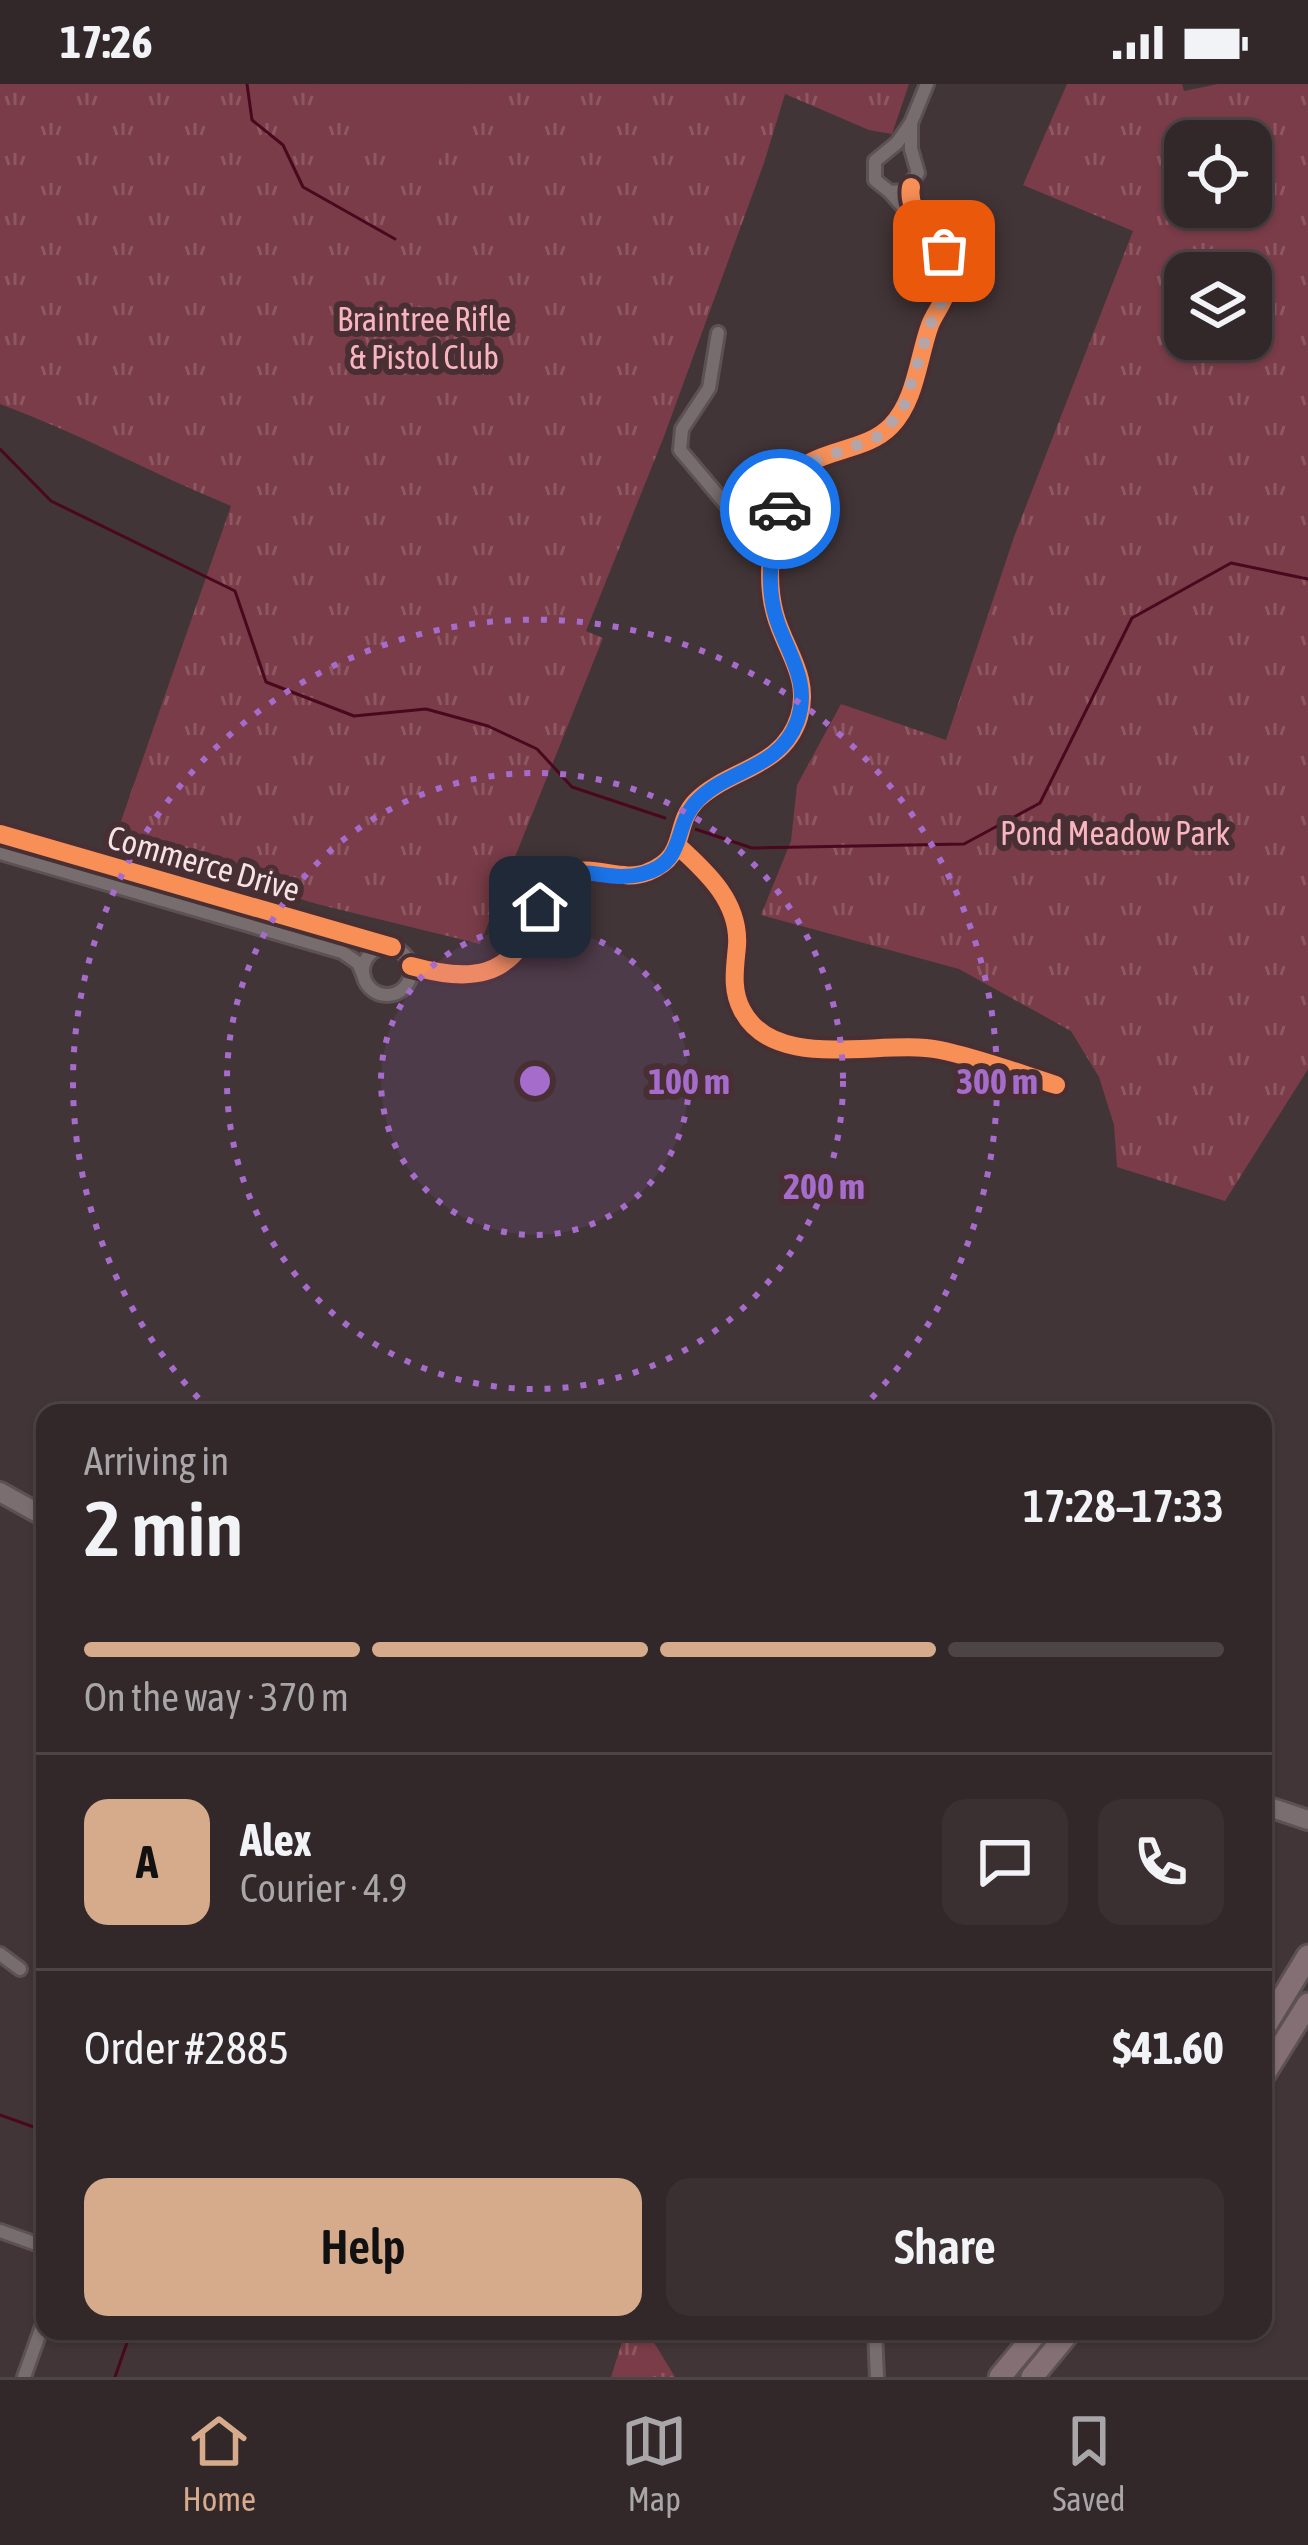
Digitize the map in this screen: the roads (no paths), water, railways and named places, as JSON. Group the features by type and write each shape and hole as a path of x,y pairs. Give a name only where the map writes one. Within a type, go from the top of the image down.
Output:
{"highway":[{"path":"1272,2015 1308,1956"},
{"path":"1272,2062 1308,2004"},
{"path":"1000,2377 1031,2340"},
{"path":"1032,2377 1063,2340"}],"street":[{"path":"927,84 911,123 875,161 875,180 936,241"},
{"path":"411,966 464,976 491,971 522,945 542,900 562,877 575,872 643,874 668,860 694,803 774,755 792,733 800,712 800,671 777,622 771,596 784,491 798,470 822,456 876,438 902,412 930,325 947,290 944,251 911,204 917,173 910,149 911,123"},
{"path":"890,192 911,187"},
{"path":"718,333 709,388 682,429 680,450 729,508 778,518"},
{"name":"Commerce Drive","path":"0,834 392,947"},
{"path":"678,846 726,898 736,928 736,994 748,1021 762,1035 806,1048 936,1049 1056,1085"},
{"name":"Commerce Drive","path":"0,853 342,952 358,964 364,977"},
{"path":"392,947 404,953 411,966 404,989 389,996 373,991 364,977 369,954 392,947"},
{"path":"0,1492 36,1512"},
{"path":"1272,1808 1308,1820"},
{"path":"0,1954 20,1969"},
{"path":"0,2231 36,2244"},
{"path":"24,2377 37,2340"},
{"path":"876,2340 878,2377"}],"waterway":[{"path":"247,84 252,120 283,145 303,187 395,239"},
{"path":"0,449 51,501 235,591 266,682 354,716 426,709 488,726 537,749 572,787 665,818"},
{"path":"692,828 752,848 964,844 1040,803 1132,618 1231,563 1308,579"},
{"path":"0,2115 36,2128"},
{"path":"115,2377 128,2340"}],"park label":[{"name":"Braintree Rifle & Pistol Club","path":"424,338"},
{"name":"Pond Meadow Park","path":"1115,833"}]}
